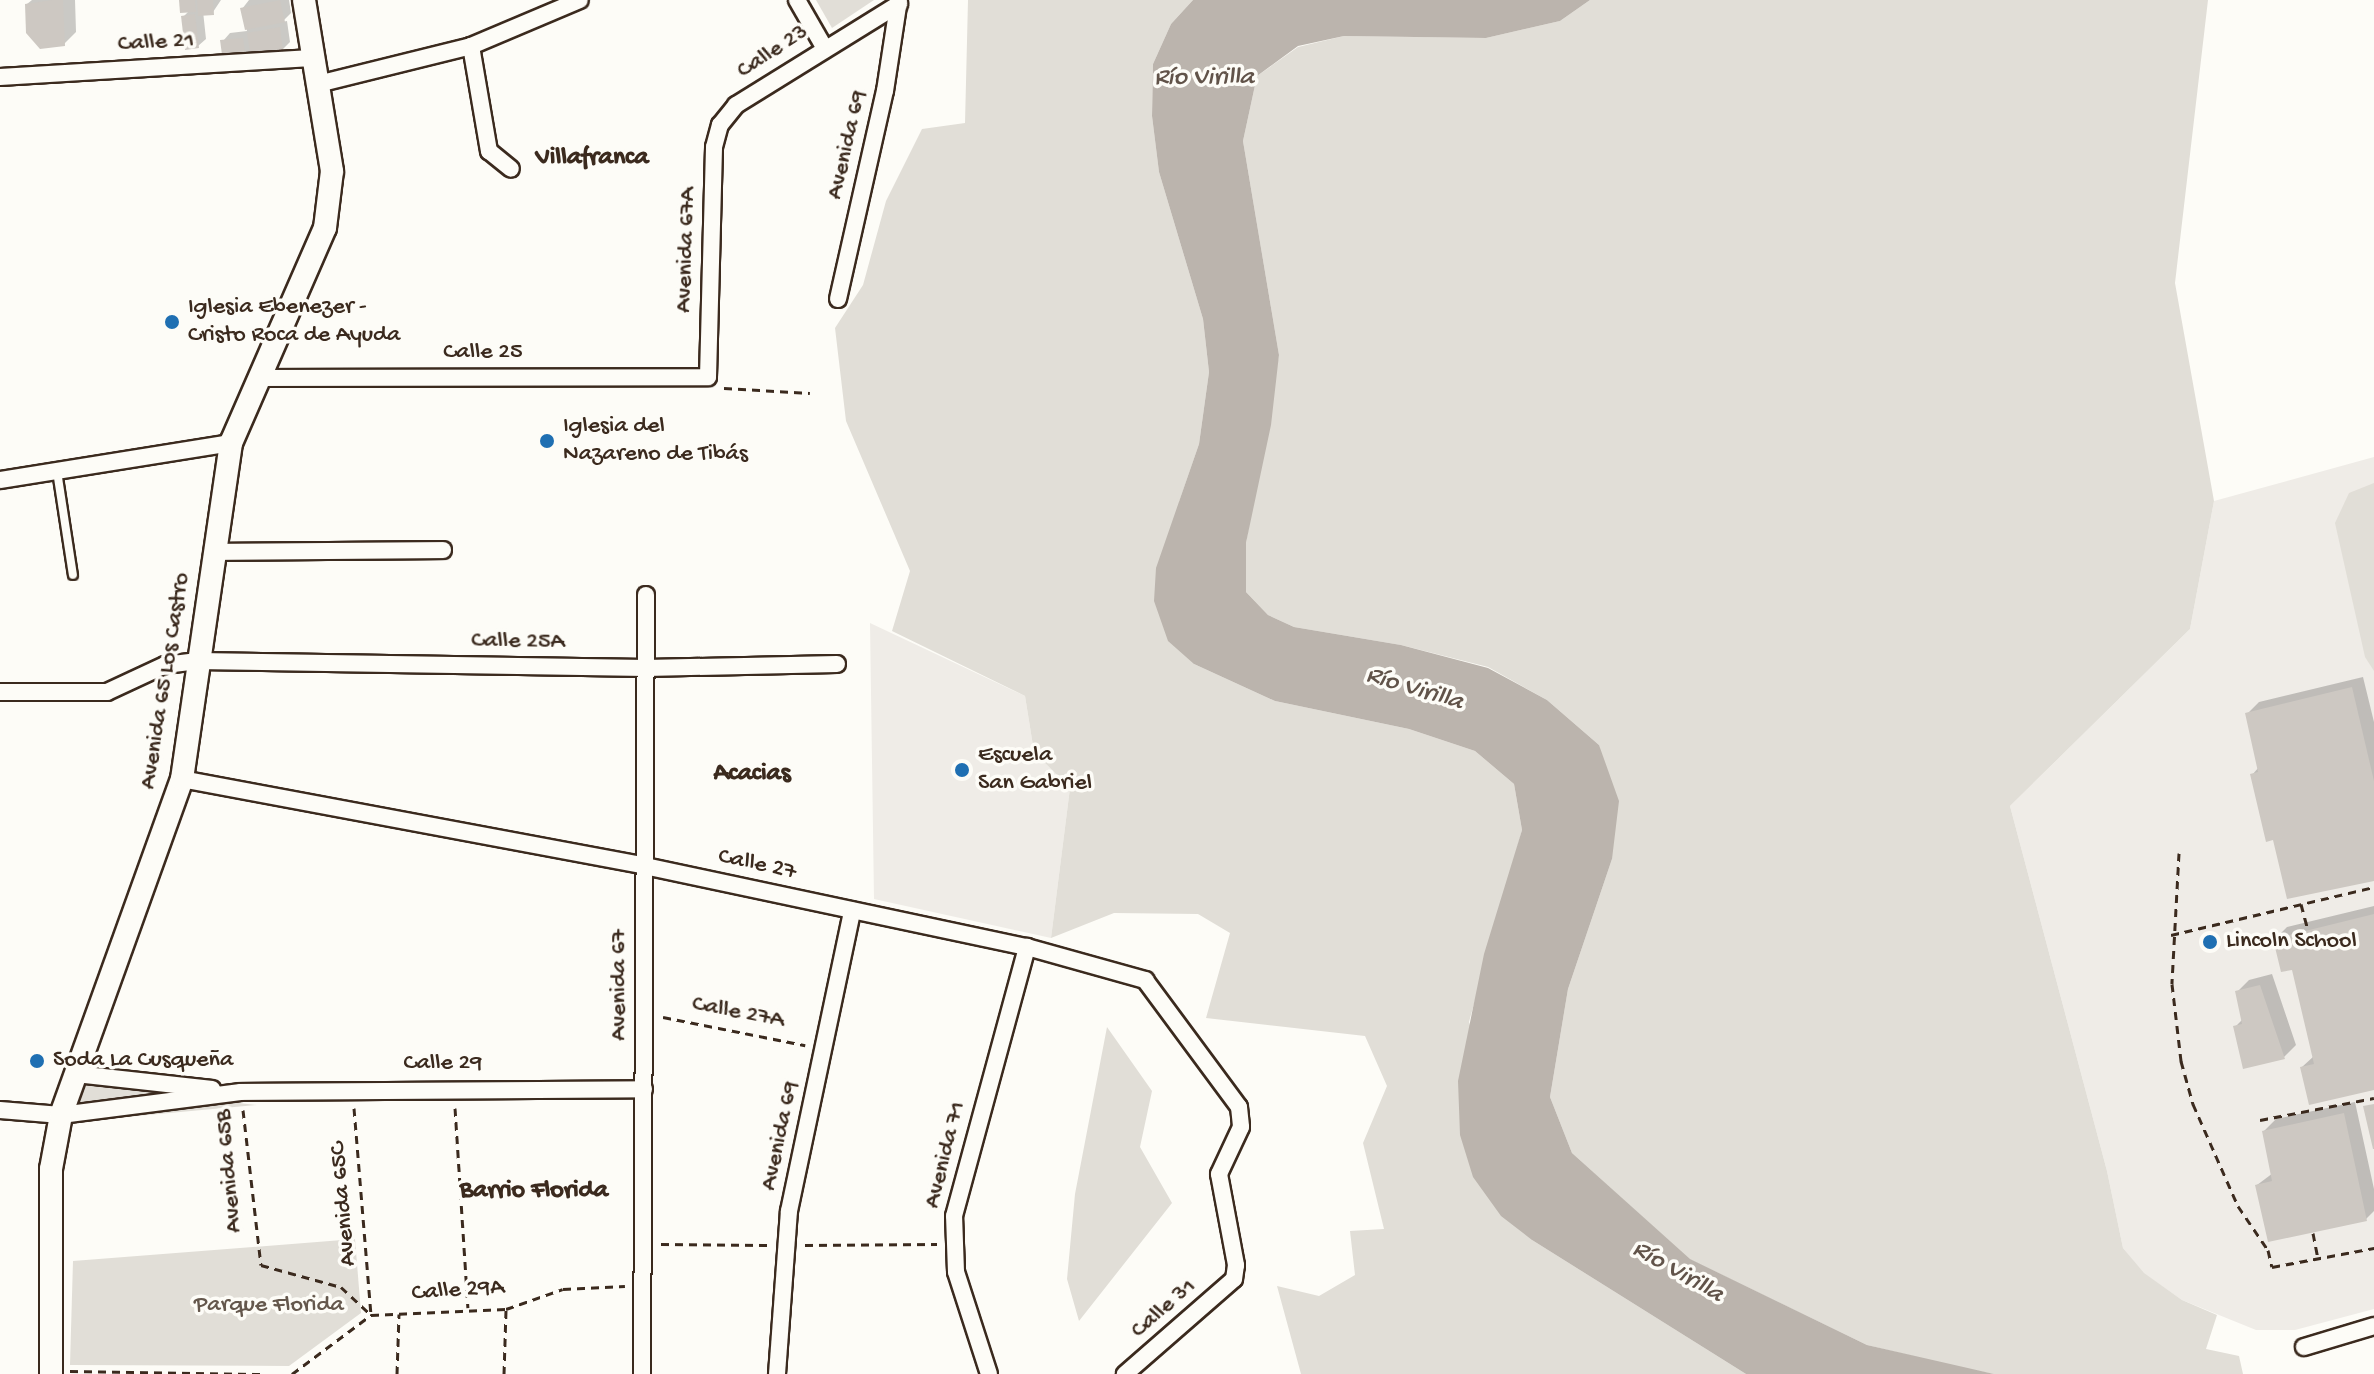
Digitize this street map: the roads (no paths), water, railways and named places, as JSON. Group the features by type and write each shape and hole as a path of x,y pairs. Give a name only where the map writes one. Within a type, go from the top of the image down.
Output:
{"street":[{"name":"Avenida 65 Los Castro","path":"51,1372 51,1169 61,1115 182,779 231,443 325,228 332,171 322,83 304,0"},
{"path":"322,83 471,46 580,0"},
{"path":"797,0 824,47"},
{"name":"Calle 23","path":"720,125 736,105 899,2"},
{"name":"Avenida 69","path":"838,299 885,91 899,2"},
{"path":"471,46 489,151 511,169"},
{"name":"Calle 21","path":"0,77 315,58"},
{"name":"Avenida 67A","path":"708,377 714,147 720,125"},
{"name":"Calle 25","path":"257,378 708,377"},
{"path":"0,480 231,443"},
{"path":"213,552 443,550"},
{"name":"Avenida 67","path":"642,1374 646,595"},
{"name":"Calle 25A","path":"0,692 107,692 165,665 198,661 646,668 837,664"},
{"name":"Calle 27","path":"182,779 645,866 1027,947 1145,980 1239,1107 1241,1127 1219,1174 1234,1279"},
{"name":"Avenida 69","path":"777,1374 789,1211 852,911"},
{"name":"Avenida 71","path":"989,1374 956,1272 954,1216 1027,947"},
{"name":"Calle 29","path":"76,1074 241,1092"},
{"name":"Calle 29","path":"0,1110 61,1115 241,1092 454,1088 644,1089"},
{"name":"Calle 31","path":"1125,1374 1234,1279"},
{"path":"2304,1347 2374,1326"}],"lane":[{"path":"57,471 73,575"}],"water":[{"name":"Río Virilla","path":"1193,0 1590,0 1560,21 1486,38 1344,36 1298,46 1257,76 1243,141 1279,355 1271,425 1246,543 1246,592 1268,615 1294,627 1401,645 1488,668 1547,700 1599,745 1619,801 1612,859 1568,989 1550,1097 1572,1153 1690,1259 1867,1345 1994,1374 1746,1374 1532,1240 1501,1216 1473,1177 1460,1135 1458,1081 1484,954 1522,830 1514,784 1475,751 1409,729 1275,701 1194,664 1168,641 1154,601 1156,568 1199,444 1209,372 1203,319 1159,172 1152,116 1153,64 1171,24"}],"place":[{"name":"Iglesia Ebenezer - Cristo Roca de Ayuda","path":"172,322"},
{"name":"Iglesia del Nazareno de Tibás","path":"547,441"},
{"name":"Escuela San Gabriel","path":"962,770"},
{"name":"Lincoln School","path":"2210,942"},
{"name":"Soda La Cusqueña","path":"37,1061"}],"district":[{"name":"Villafranca","path":"592,159"},
{"name":"Acacias","path":"752,775"},
{"name":"Barrio Florida","path":"534,1192"}],"park label":[{"name":"Parque Florida","path":"269,1306"}]}
